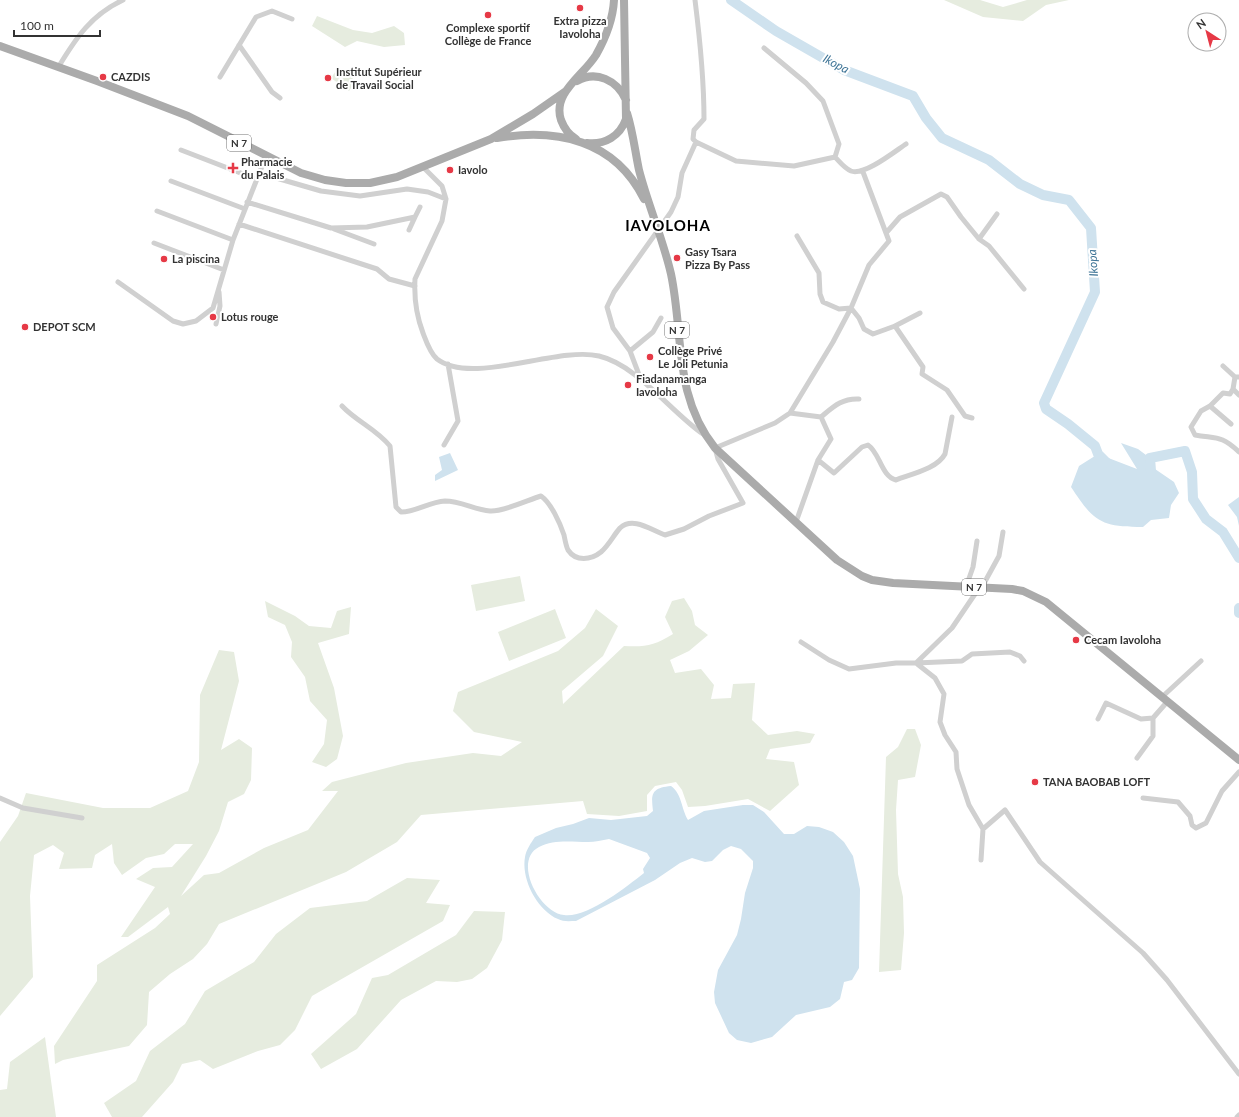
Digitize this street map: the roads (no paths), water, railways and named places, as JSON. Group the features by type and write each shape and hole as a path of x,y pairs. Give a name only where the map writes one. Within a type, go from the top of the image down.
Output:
{"main road":[{"path":"491,139 521,122 566,91 574,82 595,57 601,45 609,26 614,0"},
{"path":"491,139 539,134 599,143 614,137 622,129 627,109 624,0"},
{"name":"N 7","path":"0,46 59,66 188,116 301,173 325,180 346,183 366,183 383,180 423,167 491,139"},
{"path":"574,82 590,76 607,79 620,90 627,109 639,169 655,222"},
{"path":"566,91 560,105 561,121 566,130 581,141 608,155 619,164 641,192 655,222"},
{"name":"N 7","path":"655,222 671,275 683,376 691,407 706,436 715,448 837,560 862,576 882,582 1023,590 1046,602 1239,760"}],"street":[{"path":"59,66 78,35 90,22 122,0"},
{"path":"695,0 701,50 704,119 694,130 693,139 696,142 736,161 794,166 835,157"},
{"path":"220,77 256,17 272,11 292,19"},
{"path":"239,45 272,92 280,98"},
{"path":"764,48 806,83 823,101 839,144 835,157"},
{"path":"641,381 630,351 613,328 607,307 614,292 671,212 678,197 682,173 696,142"},
{"path":"835,157 846,168 853,172 862,172 906,144"},
{"path":"181,150 256,179"},
{"path":"118,282 173,321 183,324 196,321 213,308 233,240 266,156"},
{"path":"423,167 442,186 446,199 442,221 415,279 415,303 424,338 431,351 438,359 459,367 478,368 507,366 548,358 578,355 599,356 623,367 641,381 687,423 706,436"},
{"path":"259,172 321,191 360,196 407,189 428,192 446,199"},
{"path":"342,406 350,416 374,430 390,446 396,507 401,512 409,512 433,503 446,501 492,511 524,503 541,496 546,500 563,534 568,550 574,555 582,558 590,558 597,555 608,546 620,528 627,524 636,522 665,535 684,529 709,516 744,503 718,459 715,448 775,422 790,413 851,308 870,265 889,241 862,172"},
{"path":"171,181 245,209"},
{"path":"886,233 900,217 941,194 948,197 960,217 979,239 989,246 1024,289"},
{"path":"247,202 331,228 374,244"},
{"path":"409,230 420,207"},
{"path":"157,211 233,240"},
{"path":"979,239 997,214"},
{"path":"331,228 367,227 415,217"},
{"path":"239,224 377,269 389,279 415,286"},
{"path":"797,236 819,274 820,294 823,302 839,309 851,308"},
{"path":"154,243 224,270"},
{"path":"216,324 220,306 218,289"},
{"path":"851,308 859,318 864,329 874,334 895,326 920,313"},
{"path":"630,351 653,332 661,318"},
{"path":"895,326 924,367 922,374 947,390 965,416 972,418"},
{"path":"444,445 458,421 448,364"},
{"path":"1223,366 1237,377 1233,389 1230,394 1223,393 1210,406 1201,411 1191,427 1195,435 1218,437 1231,444 1239,452"},
{"path":"1233,389 1239,395"},
{"path":"790,413 821,417 840,402 849,398 859,399"},
{"path":"1210,406 1231,424"},
{"path":"796,522 818,460 831,439 821,417"},
{"path":"818,460 834,473 862,447 868,445 878,456 887,474 896,480 934,465 942,459 945,454 952,417"},
{"path":"916,663 952,628 975,594 982,587 999,556 1003,532"},
{"path":"966,587 974,566 977,541"},
{"path":"800,642 829,660 849,669 896,663 962,660 972,654 1010,652 1020,656 1024,661"},
{"path":"1137,758 1153,736 1153,718 1164,700 1201,661"},
{"path":"916,663 935,678 944,694 940,722 945,735 956,752 957,770 969,805 983,829 981,860"},
{"path":"1098,719 1106,703 1141,719 1153,718"},
{"path":"1143,798 1178,802 1190,816 1192,825 1196,828 1206,823 1222,791 1239,772"},
{"path":"0,798 23,808 82,818"},
{"path":"983,829 1005,810 1040,862 1143,953 1153,964 1239,1074"}],"water":[{"path":"1121,443 1138,449 1150,458 1155,469 1174,482 1179,493 1171,505 1169,518 1151,520 1143,527 1117,526 1108,524 1093,515 1086,508 1071,487 1079,466 1098,454 1137,469"},
{"path":"450,453 458,470 435,481 435,475 442,470 439,457"},
{"path":"1239,497 1239,526 1237,517 1228,505"},
{"path":"671,786 675,789 688,820 704,811 743,805 753,805 764,812 784,834 794,834 807,826 819,827 833,832 844,842 853,856 860,889 859,968 852,980 844,982 840,999 830,1007 796,1015 772,1037 751,1043 737,1040 729,1033 715,1003 714,992 718,970 737,935 745,893 753,868 753,861 741,849 731,846 723,850 712,861 705,862 692,858 680,863 655,880 576,921 560,920 550,915 543,909 532,893 528,884 524,866 526,852 535,837 556,828 589,818 611,820 647,816 653,811 652,800 654,793 659,788","holes":["609,839 647,853 650,858 643,869 644,873 595,907 574,915 564,915 555,912 546,906 532,886 529,874 528,863 531,854 545,844 563,842 591,842"]}],"waterway":[{"name":"Ikopa","path":"731,0 776,31 844,70 913,96 926,118 942,138 989,160 1020,184 1043,195 1069,200 1091,228 1095,292 1044,403 1046,409 1068,424 1095,446 1098,454 1107,463"},
{"name":"Ikopa","path":"1151,471 1150,458 1185,451 1192,472 1193,499 1206,519 1223,532 1239,558"},
{"name":"Ikopa","path":"1239,608 1239,613"}],"place":[{"name":"Extra pizza Iavoloha","path":"580,8"},
{"name":"Complexe sportif Collège de France","path":"488,15"},
{"name":"CAZDIS","path":"103,77"},
{"name":"Institut Supérieur de Travail Social","path":"328,78"},
{"name":"Pharmacie du Palais","path":"233,168"},
{"name":"Iavolo","path":"450,170"},
{"name":"Gasy Tsara Pizza By Pass","path":"677,258"},
{"name":"La piscina","path":"164,259"},
{"name":"Lotus rouge","path":"213,317"},
{"name":"DEPOT SCM","path":"25,327"},
{"name":"Collège Privé Le Joli Petunia","path":"650,357"},
{"name":"Fiadanamanga Iavoloha","path":"628,385"},
{"name":"Cecam Iavoloha","path":"1076,640"},
{"name":"TANA BAOBAB LOFT","path":"1035,782"}],"district":[{"name":"IAVOLOHA","path":"668,226"}]}
